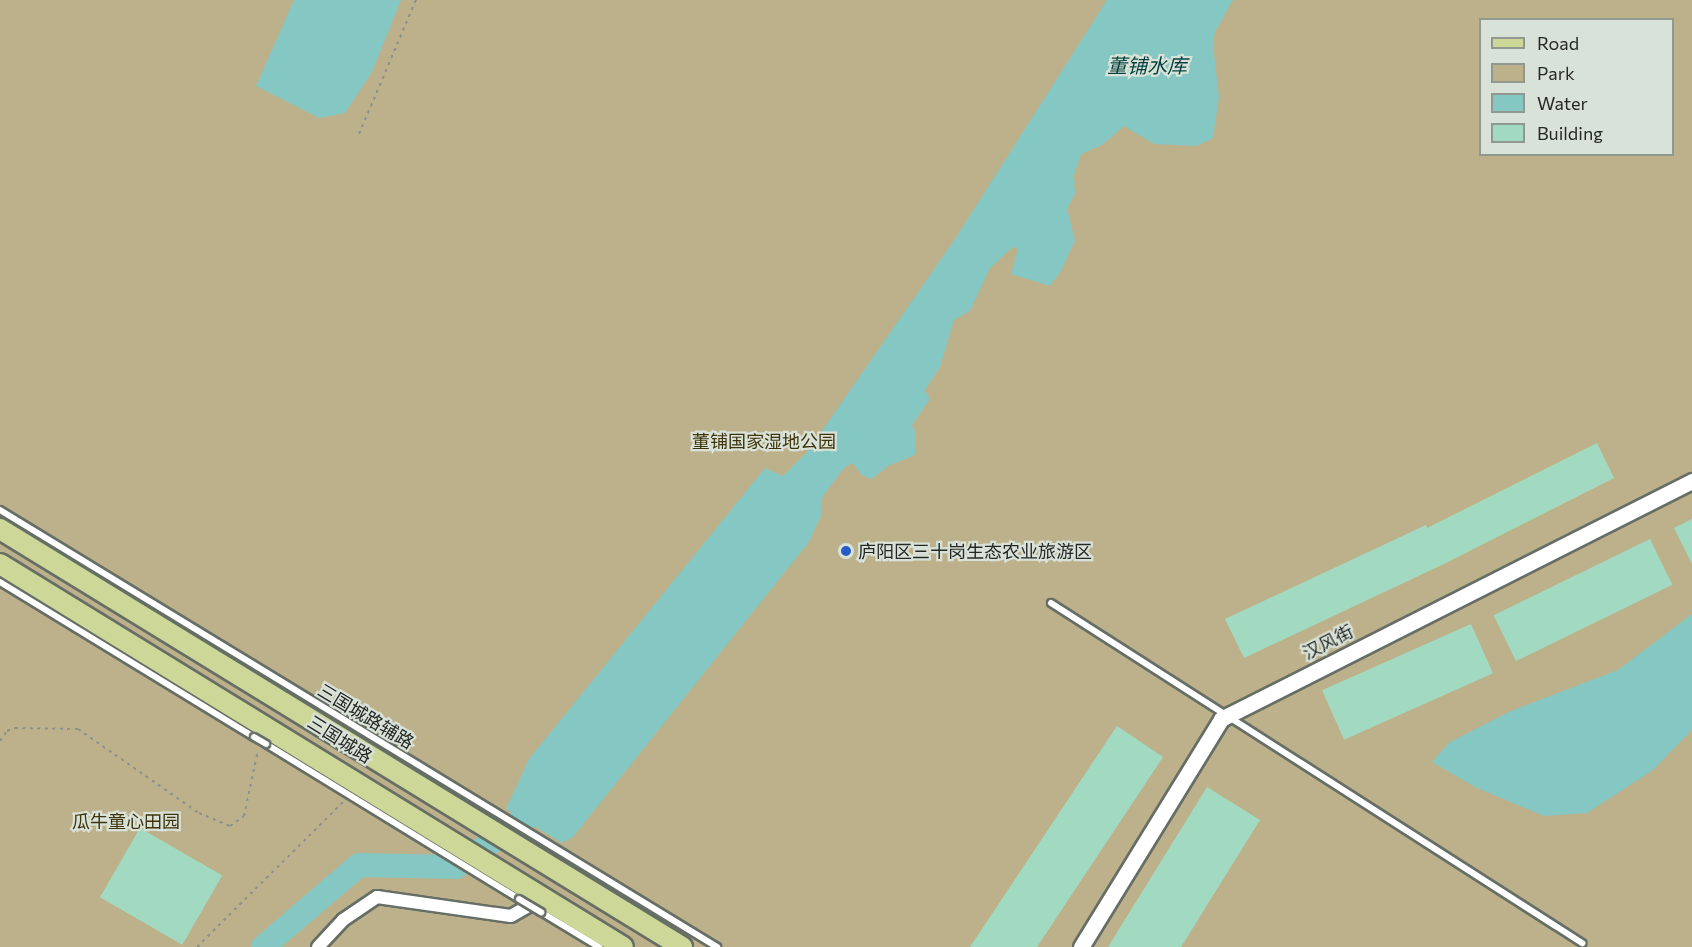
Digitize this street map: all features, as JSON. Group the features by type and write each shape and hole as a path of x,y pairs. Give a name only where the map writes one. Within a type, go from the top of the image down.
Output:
{"main road":[{"name":"三国城路","path":"0,529 470,819 555,859 682,947"},
{"name":"三国城路","path":"0,564 261,736 447,840 533,900 623,947"}],"street":[{"name":"汉风街","path":"1081,947 1221,719 1692,481"},
{"path":"318,947 343,920 377,897 512,916 533,900"}],"lane":[{"name":"三国城路辅路","path":"0,510 474,799 555,859 717,947"},
{"path":"0,582 261,736 419,838 504,889 533,900 599,947"},
{"path":"1051,603 1582,943"}],"path":[{"path":"359,134 416,0"},
{"path":"0,741 7,731 15,728 78,729 199,813 230,825 239,822 247,807 261,736"},
{"path":"198,947 337,808"}],"green space":[{"name":"董铺国家湿地公园","path":"0,0 1692,0 1692,947 0,947"}],"water":[{"path":"294,0 401,0 372,72 345,113 319,118 256,86"},
{"name":"董铺水库","path":"1107,0 1233,0 1215,32 1213,44 1219,97 1213,138 1197,146 1154,144 1124,126 1102,145 1081,154 1074,175 1075,194 1067,209 1075,241 1061,271 1050,286 1011,274 1018,249 1013,247 990,268 970,311 954,320 940,367 925,390 930,399 912,425 916,433 915,455 888,466 872,479 863,476 852,463 844,468 821,499 821,516 809,542 573,837 562,843 506,809 529,759 765,468 783,476 808,451 955,239"},
{"path":"1692,614 1692,730 1653,770 1587,813 1544,816 1475,787 1432,762 1450,742 1511,711 1618,670"}],"building":[{"path":"1597,443 1614,478 1444,564 1244,658 1225,619 1426,525 1427,528"},
{"path":"1692,519 1692,564 1674,528"},
{"path":"1650,539 1672,585 1516,661 1494,615"},
{"path":"1471,624 1493,673 1344,740 1322,690"},
{"path":"1117,726 1163,757 1037,947 970,947"},
{"path":"1207,787 1260,820 1181,947 1108,947"},
{"path":"140,828 222,876 182,945 100,897"}],"waterway":[{"path":"263,947 359,865 456,867 549,802"}],"place":[{"name":"庐阳区三十岗生态农业旅游区","path":"846,551"}],"park label":[{"name":"瓜牛童心田园","path":"126,821"}]}
